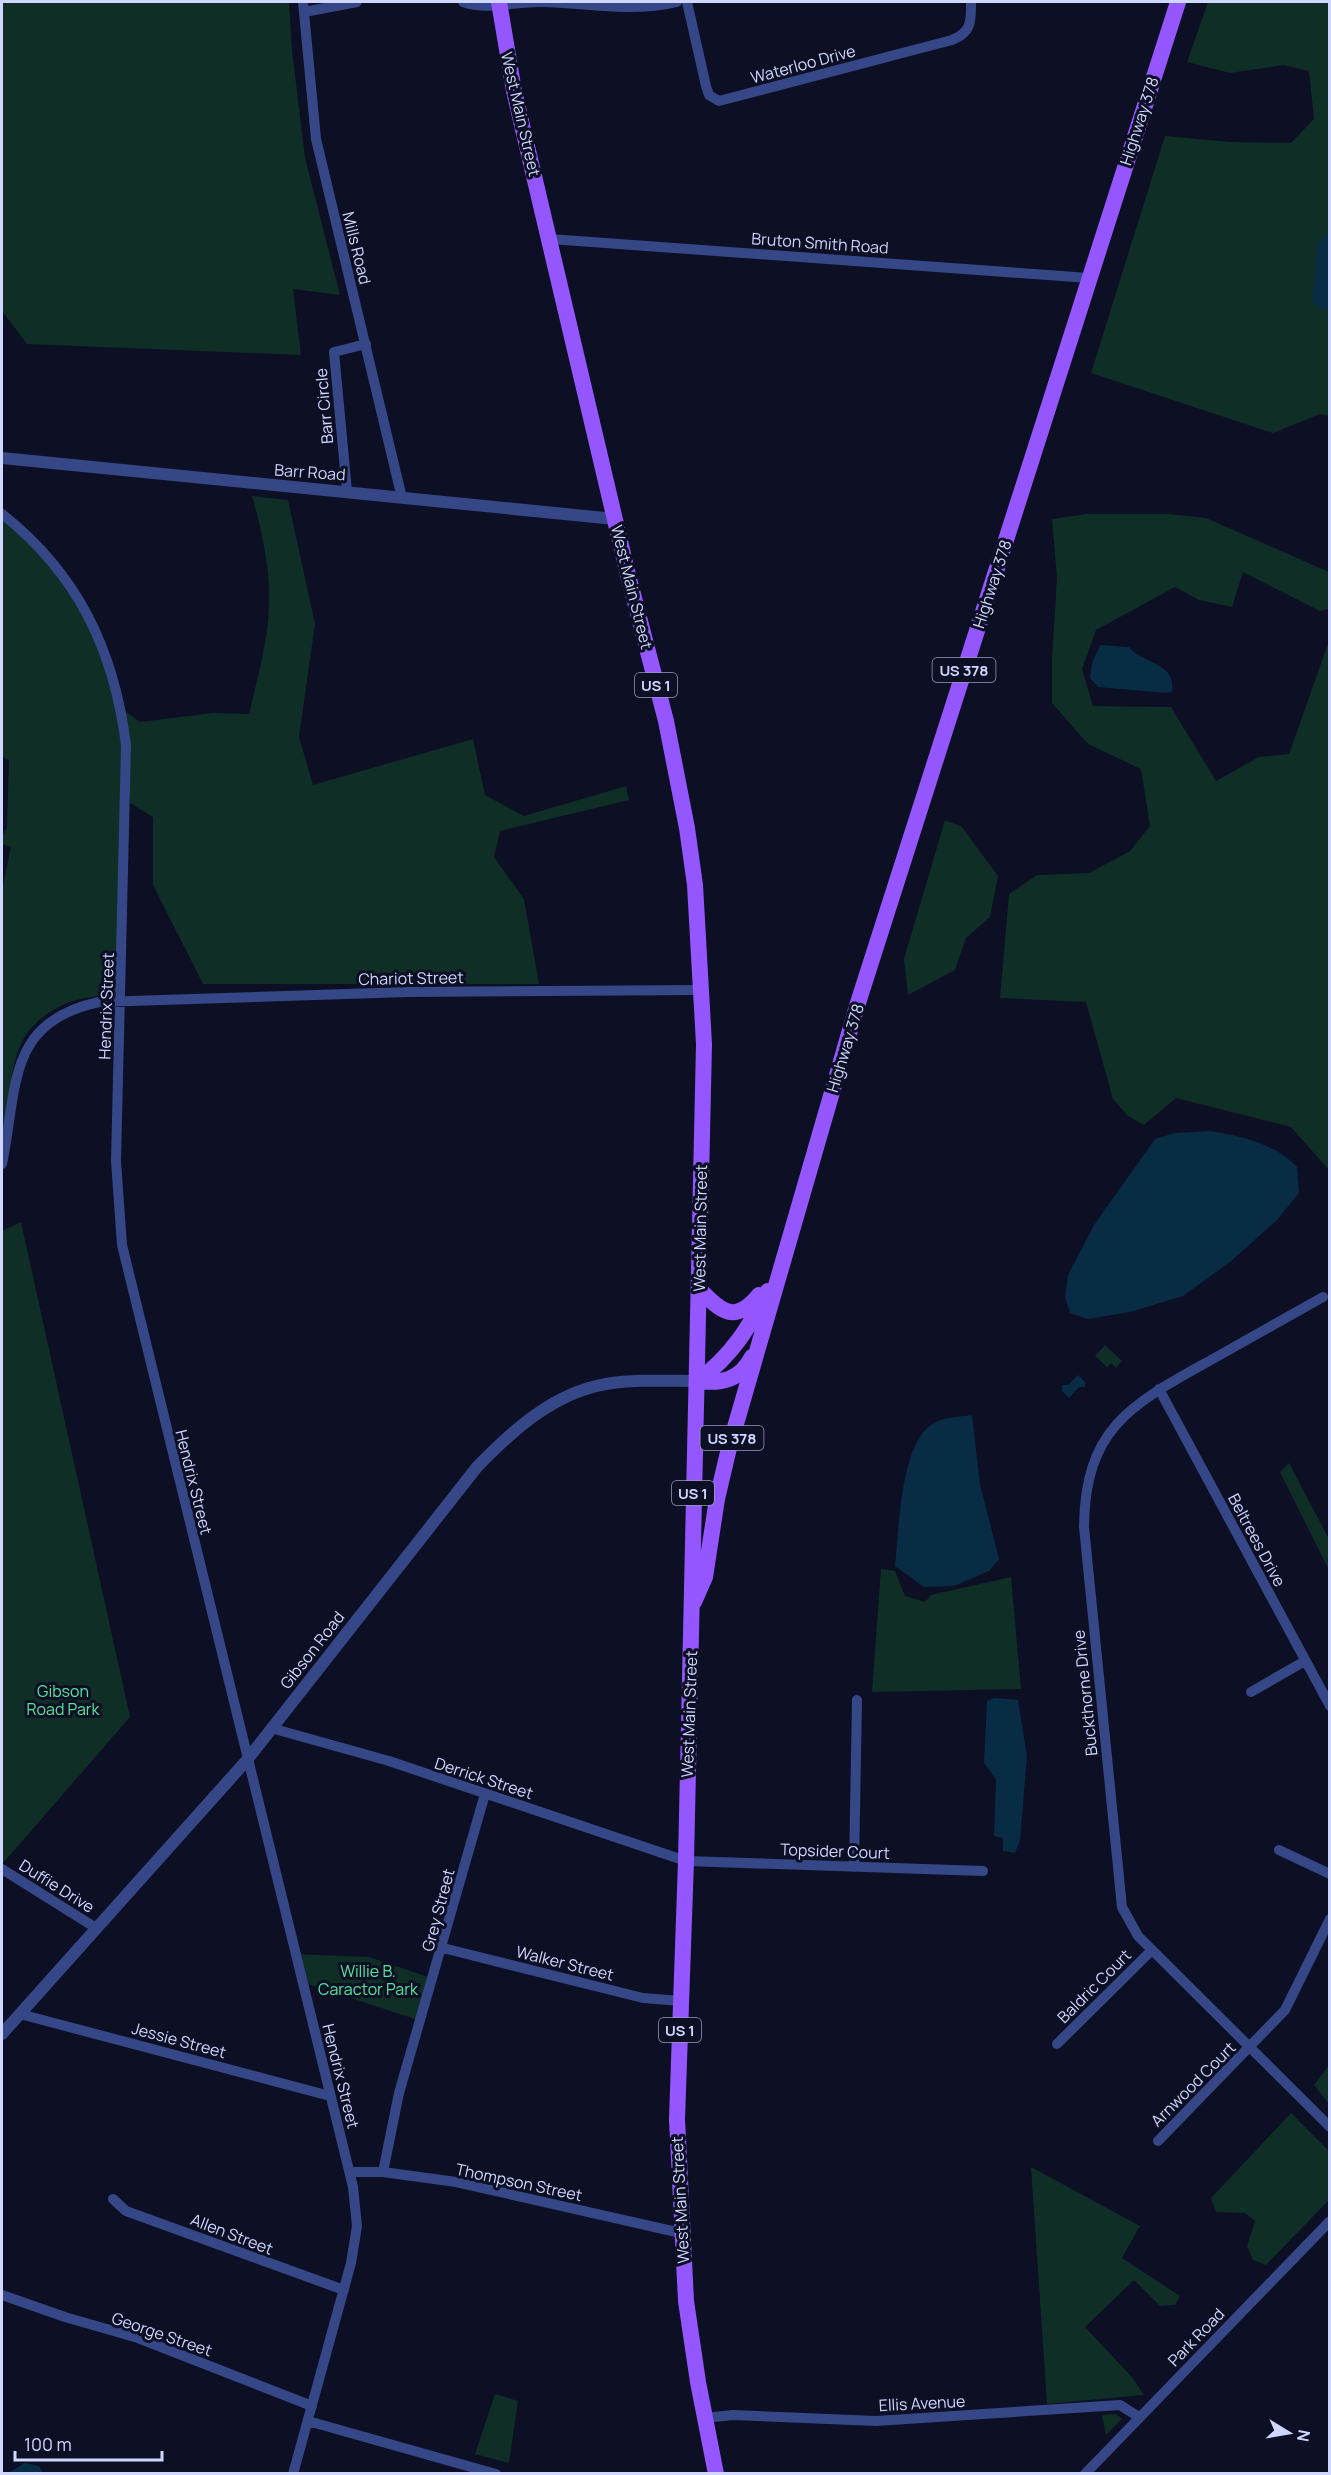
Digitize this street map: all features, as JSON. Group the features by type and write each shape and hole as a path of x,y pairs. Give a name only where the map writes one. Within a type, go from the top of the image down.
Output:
{"main road":[{"name":"West Main Street","path":"499,2 514,92 615,519 666,721 687,828 695,885 702,990 698,1382 693,1460 686,1861 676,2119 681,2233 691,2343 716,2474"},
{"name":"Highway 378","path":"778,1271 857,1006 1178,2"},
{"path":"699,1289 719,1308 736,1313 752,1304 778,1271"},
{"name":"US 378","path":"692,1605 705,1577 726,1461 778,1271"},
{"name":"US 378","path":"698,1382 727,1357 744,1336 778,1271"},
{"path":"698,1382 722,1382 737,1376 750,1362 760,1342"}],"street":[{"path":"303,7 357,2"},
{"path":"463,2 476,6 499,2 544,2 628,8 677,2"},
{"name":"Waterloo Drive","path":"687,2 703,78 709,94 719,101 961,37 971,23 971,2"},
{"name":"Mills Road","path":"303,7 316,139 402,498"},
{"name":"Bruton Smith Road","path":"550,239 1089,278"},
{"name":"Barr Circle","path":"347,491 334,352 366,344"},
{"name":"Barr Road","path":"2,458 615,519"},
{"name":"Hendrix Street","path":"2,514 33,543 71,586 100,636 117,690 126,745 116,1179 122,1245 350,2172 357,2226 344,2290 293,2474"},
{"name":"Chariot Street","path":"121,1002 408,992 702,990"},
{"path":"2,1164 19,1071 24,1053 31,1041 56,1016 76,1007 99,1002 121,1002"},
{"name":"Buckthorne Drive","path":"1323,1297 1159,1389 1131,1408 1107,1437 1089,1474 1084,1510 1120,1898 1131,1928 1329,2127"},
{"name":"Gibson Road","path":"2,2034 247,1760 477,1467 523,1423 545,1408 606,1384 643,1381 698,1382"},
{"name":"Beltrees Drive","path":"1159,1389 1329,1706"},
{"path":"1251,1692 1305,1661"},
{"path":"854,1867 857,1700"},
{"name":"Derrick Street","path":"271,1728 362,1753 686,1861"},
{"name":"Grey Street","path":"383,2172 399,2093 443,1948 485,1794"},
{"path":"1279,1851 1329,1874"},
{"name":"Topsider Court","path":"686,1861 983,1870"},
{"name":"Duffie Drive","path":"2,1869 96,1928"},
{"path":"1250,2049 1294,1996 1329,1919"},
{"name":"Walker Street","path":"443,1948 643,1998 681,2001"},
{"name":"Baldric Court","path":"1057,2044 1152,1950"},
{"name":"Jessie Street","path":"20,2014 330,2096"},
{"name":"Arnwood Court","path":"1158,2141 1250,2049"},
{"name":"Thompson Street","path":"350,2172 383,2172 456,2182 681,2233"},
{"name":"Allen Street","path":"113,2199 126,2211 344,2290"},
{"name":"Park Road","path":"1085,2474 1329,2221"},
{"name":"George Street","path":"2,2295 65,2317 138,2338 312,2406"},
{"name":"Ellis Avenue","path":"704,2418 734,2415 883,2420 1120,2405 1138,2417"},
{"path":"308,2421 496,2474"}],"green space":[{"path":"2,2 289,2 292,50 305,158 340,295 293,289 301,355 27,344 2,311"},
{"path":"1208,2 1329,2 1329,416 1320,414 1273,433 1091,373 1165,136 1230,142 1291,143 1314,119 1309,71 1283,65 1230,73 1187,62"},
{"path":"252,496 288,500 315,624 299,737 313,785 473,739 485,795 524,816 626,786 629,800 500,831 494,857 524,899 539,984 203,984 153,885 153,817 130,803 129,744 115,994 65,1004 48,1013 26,1034 15,1060 2,1135 2,889 11,847 2,844 2,836 7,827 9,760 2,757 2,514 33,543 86,609 121,708 140,722 213,713 249,714 263,653 269,606 266,555"},
{"path":"1087,514 1169,514 1206,518 1329,572 1329,609 1320,611 1243,572 1232,607 1199,600 1175,587 1096,630 1082,669 1093,706 1171,707 1216,781 1259,757 1289,754 1329,641 1329,1170 1291,1127 1176,1098 1144,1125 1128,1116 1113,1099 1086,1002 1000,998 1009,894 1037,875 1089,873 1130,851 1150,826 1141,769 1088,744 1052,703 1057,578 1052,519"},
{"path":"945,820 962,827 998,876 990,917 966,938 955,970 908,995 904,959"},
{"name":"Gibson Road Park","path":"21,1222 130,1717 4,1862 2,1861 2,1231"},
{"path":"1105,1345 1122,1361 1116,1368 1111,1363 1107,1367 1095,1356"},
{"path":"1289,1463 1329,1539 1329,1570 1280,1472"},
{"path":"881,1569 895,1571 905,1596 925,1602 931,1595 1011,1577 1021,1689 872,1692"},
{"name":"Willie B. Caractor Park","path":"295,1954 369,1957 434,1979 421,2021 302,1982"},
{"path":"1329,2065 1329,2104 1314,2085"},
{"path":"1291,2113 1329,2151 1329,2200 1266,2265 1253,2260 1247,2246 1255,2221 1245,2213 1216,2212 1211,2198"},
{"path":"1031,2167 1140,2226 1122,2258 1180,2296 1175,2305 1160,2306 1134,2280 1085,2327 1131,2376 1144,2395 1047,2404"},
{"path":"495,2394 518,2401 509,2463 475,2454"},
{"path":"1116,2414 1122,2419 1106,2435 1102,2415"}],"water":[{"path":"1329,231 1329,310 1324,311 1312,303 1318,243"},
{"path":"1100,645 1129,647 1135,653 1164,669 1172,682 1172,692 1098,687 1090,678 1092,663"},
{"path":"1208,1131 1244,1138 1279,1152 1297,1167 1299,1193 1277,1220 1230,1262 1183,1296 1130,1312 1088,1319 1070,1313 1065,1297 1068,1275 1094,1225 1155,1139 1175,1133"},
{"path":"1078,1375 1085,1382 1085,1387 1079,1387 1069,1398 1062,1391 1062,1385 1068,1385"},
{"path":"972,1415 980,1484 999,1559 989,1571 954,1586 924,1587 895,1566 907,1470 921,1436 931,1425 945,1419"},
{"path":"994,1698 1018,1700 1027,1756 1020,1841 1015,1853 1003,1851 1003,1838 994,1836 996,1779 984,1763 987,1701"},
{"path":"25,2463 39,2466 43,2473 8,2473"}]}
